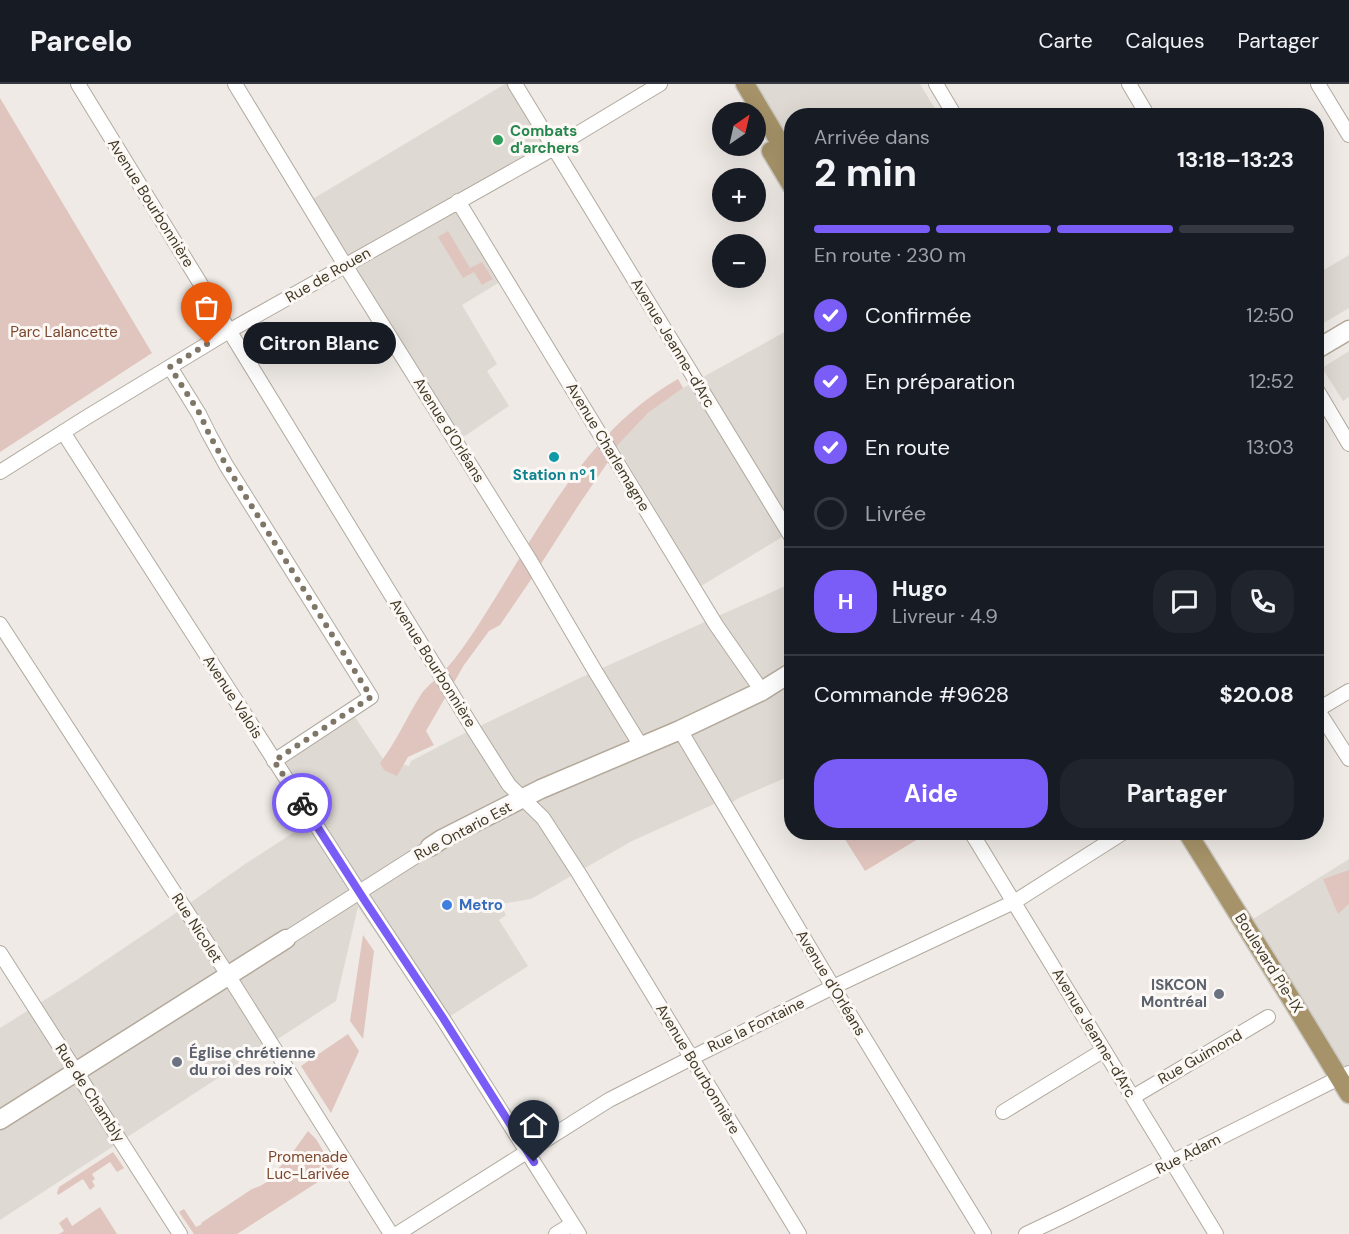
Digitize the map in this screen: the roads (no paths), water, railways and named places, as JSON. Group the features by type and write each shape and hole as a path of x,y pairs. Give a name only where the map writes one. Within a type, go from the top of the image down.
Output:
{"main road":[{"path":"730,84 741,102"},
{"path":"744,84 784,150"},
{"path":"766,143 784,173"},
{"path":"1324,345 1349,330"},
{"name":"Rue Ontario Est","path":"430,847 541,789 680,730 762,691 784,677"},
{"name":"Boulevard Pie-IX","path":"1192,840 1293,1002 1346,1075"},
{"name":"Boulevard Pie-IX","path":"1207,840 1346,1075 1349,1094"},
{"name":"Rue Ontario Est","path":"0,1120 286,939"}],"street":[{"name":"Avenue Bourbonnière","path":"78,84 490,756 509,785 543,818 578,872 799,1234"},
{"name":"Avenue d'Orléans","path":"235,84 345,265 525,552 641,746"},
{"path":"515,84 554,148"},
{"name":"Rue de Rouen","path":"0,472 228,331 554,148 660,84"},
{"path":"936,84 950,108"},
{"path":"1129,84 1143,108"},
{"path":"1318,84 1349,135"},
{"name":"Avenue Jeanne-d'Arc","path":"554,148 784,525"},
{"name":"Avenue Charlemagne","path":"458,201 716,625 762,691"},
{"path":"170,367 200,414 226,465 371,697 274,761"},
{"path":"1324,402 1349,444"},
{"name":"Avenue Valois","path":"63,432 359,893 443,1018 575,1229"},
{"name":"Rue Nicolet","path":"0,624 228,975 391,1234"},
{"path":"1324,706 1349,691"},
{"path":"1324,721 1349,759"},
{"name":"Avenue d'Orléans","path":"680,730 984,1234"},
{"name":"Avenue Jeanne-d'Arc","path":"977,840 1216,1234"},
{"name":"Rue la Fontaine","path":"397,1234 609,1100 833,987 1014,902 1111,840"},
{"name":"Rue Ontario Est","path":"286,939 430,847"},
{"name":"Rue de Chambly","path":"0,953 180,1234"},
{"name":"Rue Guimond","path":"1133,1097 1268,1017"},
{"path":"1003,1112 1104,1050"},
{"name":"Rue Adam","path":"1026,1234 1346,1075"},
{"path":"556,1234 575,1229"}],"place":[{"name":"Combats d'archers","path":"498,140"},
{"name":"Citron Blanc","path":"207,344"},
{"name":"Station nº 1","path":"554,457"},
{"name":"Metro","path":"447,905"},
{"name":"ISKCON Montréal","path":"1219,994"},
{"name":"Église chrétienne du roi des roix","path":"177,1062"}],"park label":[{"name":"Parc Lalancette","path":"64,332"},
{"name":"Promenade Luc-Larivée","path":"308,1166"}]}
